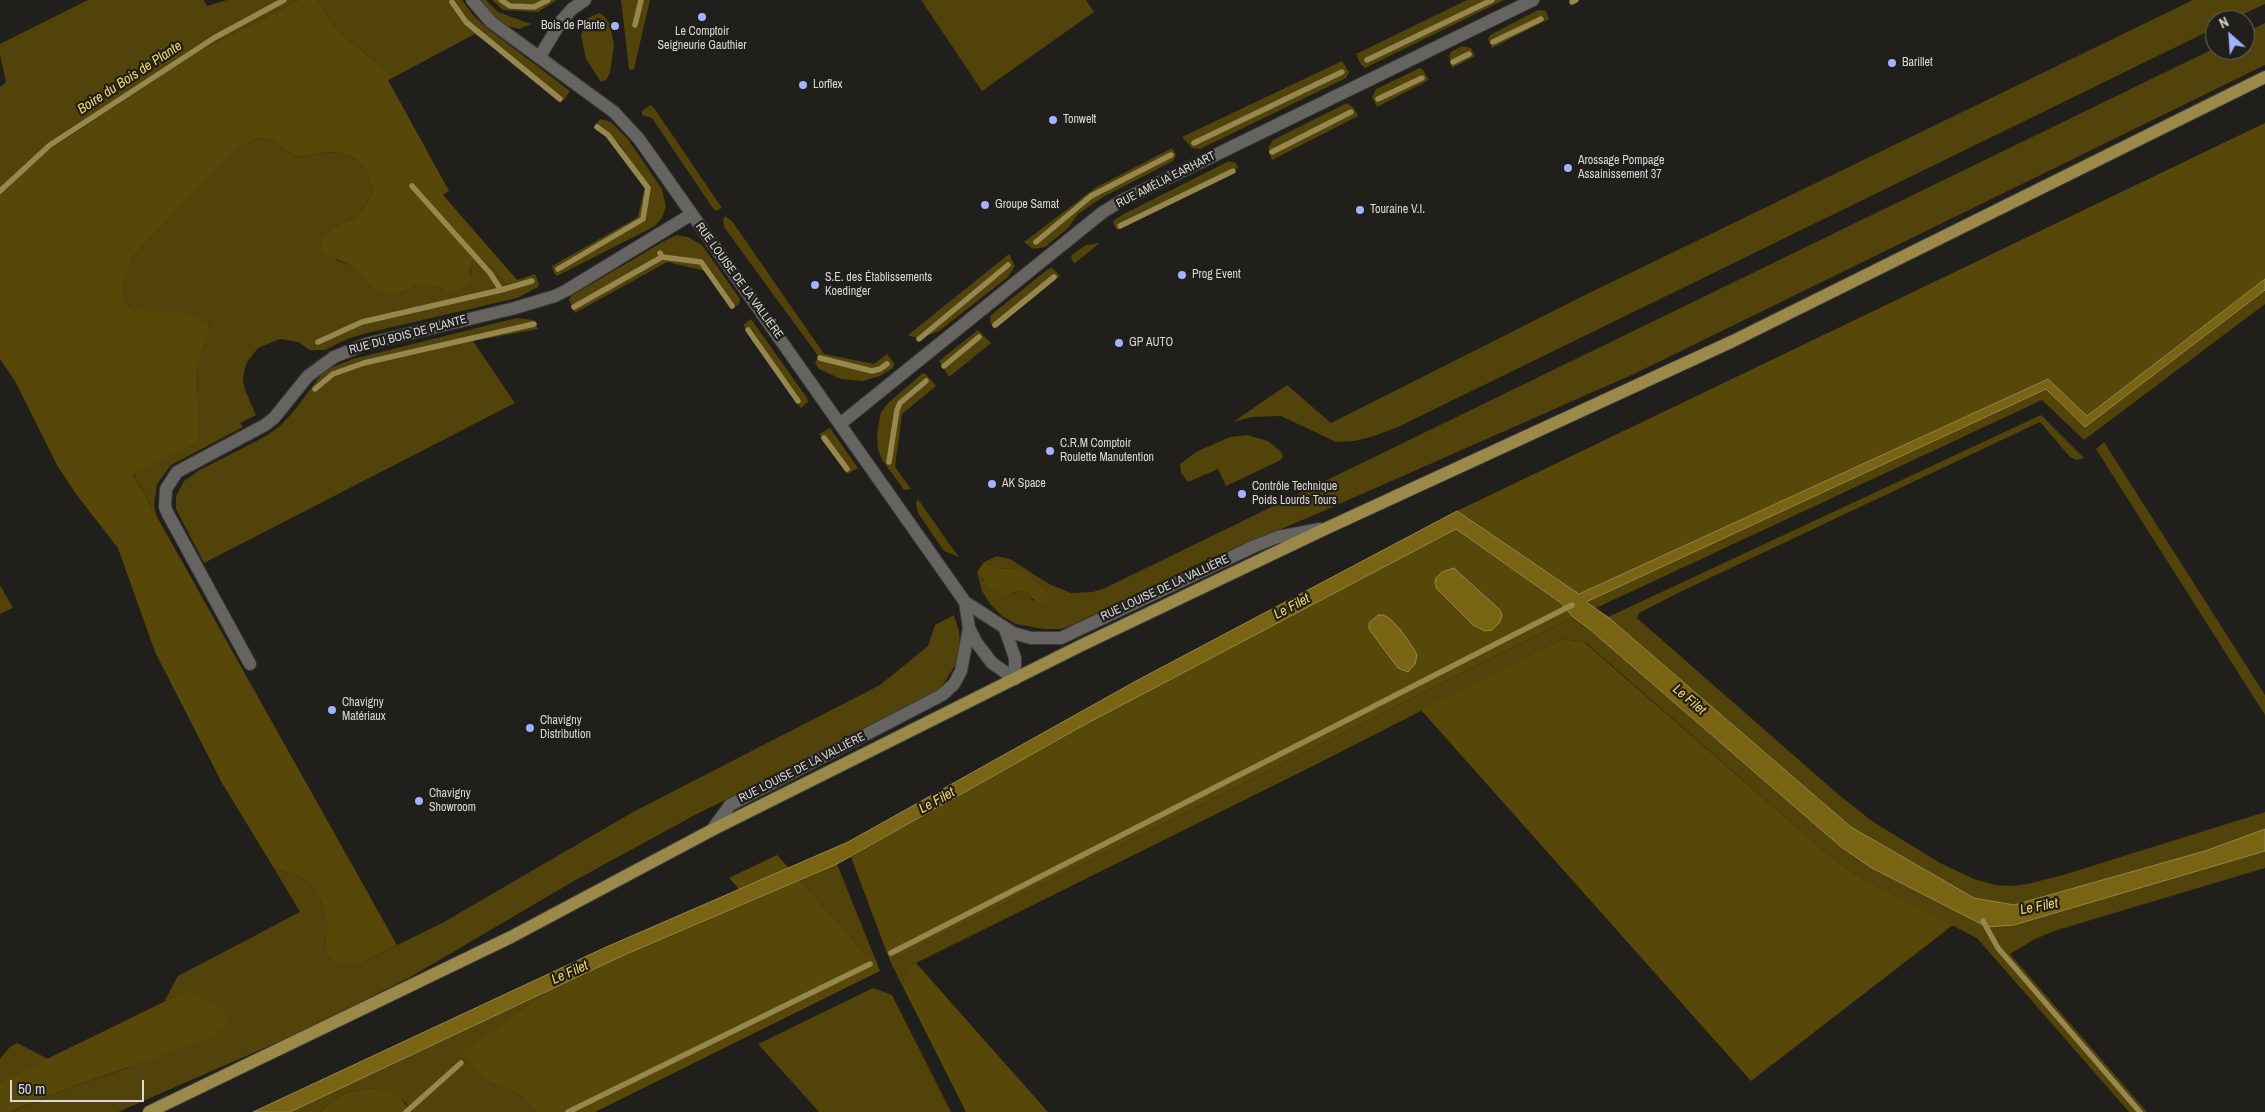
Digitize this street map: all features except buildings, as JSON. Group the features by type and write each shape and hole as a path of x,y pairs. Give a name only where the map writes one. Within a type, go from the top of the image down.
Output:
{"main road":[{"path":"148,1112 511,936 712,830 1015,679 1327,528 1733,341 2265,78"}],"street":[{"name":"RUE LOUISE DE LA VALLIÈRE","path":"472,0 491,22 540,56 628,126 965,602 1005,630 1031,638 1061,638 1254,546 1278,537 1327,528"},
{"path":"540,56 562,20 572,9 585,0"},
{"name":"RUE AMÉLIA EARHART","path":"840,424 1104,212 1130,197 1533,0"},
{"name":"RUE DU BOIS DE PLANTE","path":"250,664 168,514 166,489 177,472 265,425 274,418 308,376 334,357 366,344 516,308 555,296 692,214"},
{"name":"RUE LOUISE DE LA VALLIÈRE","path":"965,602 969,628 976,642 992,663 1015,679"},
{"name":"RUE LOUISE DE LA VALLIÈRE","path":"712,830 730,805 942,695 954,684 961,671 969,628"},
{"path":"1005,630 1015,658 1015,679"}],"shaded area":[{"path":"88,0 204,0 207,6 227,0 299,0 195,53 49,150 0,192 0,87 6,82 0,55 0,44"},
{"path":"299,0 318,0 336,30 394,77 388,80 449,191 443,195 518,281 505,284 493,267 480,260 473,261 470,267 470,282 453,292 446,292 438,287 422,285 416,285 400,293 390,295 375,290 351,265 326,255 321,249 322,239 335,227 354,218 366,205 373,190 367,171 358,160 342,153 326,152 299,157 291,154 273,140 258,138 237,149 154,233 133,257 123,283 125,302 133,310 184,313 208,322 210,334 202,350 197,367 199,442 133,474 397,945 363,962 334,962 328,956 325,946 327,922 321,900 310,883 295,874 275,870 222,783 155,652 118,548 76,494 57,465 15,381 0,359 0,192 49,150 195,53"},
{"path":"318,0 462,0 473,15 488,29 570,91 564,100 475,34 394,77 336,30"},
{"path":"477,0 486,0 498,12 531,24 519,29 501,24"},
{"path":"492,0 557,0 538,12 503,10"},
{"path":"621,0 650,0 634,69 631,70 629,69"},
{"path":"921,0 1086,0 1094,12 982,91"},
{"path":"1467,0 1504,0 1365,68 1360,63 1356,54"},
{"path":"2193,0 2265,0 2265,4 2252,10 2205,10 2205,33 1398,427 1355,441 1336,442 1281,416 1252,417 1233,422 1287,385 1331,423 1585,295"},
{"path":"1538,10 1546,11 1549,19 1492,48 1488,39 1490,35"},
{"path":"599,13 610,24 614,45 610,73 606,80 601,82 586,59 581,36 586,19"},
{"path":"2265,23 2265,65 1636,373 1319,513 1202,562 1075,624 1061,629 1044,629 1016,624 1002,616 990,604 982,591 977,572 983,581 1012,594 1024,590 1033,601 1050,594 1014,568 1000,569 984,562 997,556 1010,559 1049,584 1071,593 1093,592 1105,588 2205,53 2205,60 2255,60 2255,28"},
{"path":"1462,46 1471,48 1475,56 1452,68 1449,56 1451,52"},
{"path":"1342,61 1349,72 1346,78 1200,149 1192,148 1182,137"},
{"path":"1420,68 1429,80 1377,107 1372,97 1376,89"},
{"path":"1347,103 1354,108 1358,116 1272,160 1268,148 1273,140"},
{"path":"650,105 654,108 722,208 716,211 712,207 652,118 642,115 642,111"},
{"path":"600,119 611,122 627,138 662,189 666,207 662,218 655,226 557,276 552,266 638,217 645,185 621,146 606,130 596,124"},
{"path":"2265,123 2265,279 2087,416 2048,379 1579,594 1457,511"},
{"path":"258,138 273,140 291,154 299,157 326,152 342,153 358,160 367,171 373,190 366,205 354,218 335,227 336,260 351,265 375,290 400,293 416,285 422,285 438,287 446,292 471,274 470,267 473,261 481,260 493,267 505,284 535,274 539,284 538,287 517,298 367,333 347,339 325,350 310,350 298,342 280,339 258,348 247,362 243,381 256,415 240,423 243,427 171,465 157,484 154,505 157,517 133,473 199,442 197,367 210,333 208,322 133,310 125,302 123,283 133,257 154,233 237,149"},
{"path":"1172,148 1176,155 1173,161 1103,197 1078,214 1068,228 1045,247 1033,249 1024,242 1095,188"},
{"path":"1229,161 1236,163 1238,168 1117,230 1114,225 1113,221 1120,216"},
{"path":"725,216 732,221 824,354 874,364 887,354 894,363 893,368 880,376 863,381 841,379 819,369 815,363 818,357 816,353 724,227 723,220"},
{"path":"677,235 688,237 702,245 740,299 739,304 732,309 706,271 667,262 575,313 569,300 571,296"},
{"path":"1100,243 1075,263 1073,262 1071,257 1073,254 1086,245"},
{"path":"1009,254 1015,266 1008,277 939,331 919,339 908,335"},
{"path":"1052,268 1060,276 995,329 990,321 991,315 1048,269"},
{"path":"2265,290 2265,304 2084,440 2042,400 1594,609 1586,602 2046,389 2085,427"},
{"path":"517,318 533,320 538,329 473,341 515,403 204,563 176,509 176,496 184,481 198,471 266,436 280,426 328,369 353,359"},
{"path":"751,319 807,398 808,402 801,408 743,325"},
{"path":"978,330 991,343 949,377 939,361"},
{"path":"923,373 936,386 902,414 895,467 911,489 904,490 883,461 878,450 879,421 881,412 888,403"},
{"path":"2041,415 2084,458 2076,460 2070,457 2040,422 1680,592 1639,613 1637,618 1839,795 1872,821 1940,863 1974,879 1995,885 2027,884 2063,875 2265,812 2265,829 2205,851 2014,905 1974,898 1851,827 1608,617"},
{"path":"830,428 858,468 847,474 819,434"},
{"path":"1247,435 1268,441 1281,452 1283,456 1281,460 1226,486 1218,469 1188,482 1181,473 1180,464 1196,452 1230,437"},
{"path":"2104,442 2265,695 2265,715 2096,449"},
{"path":"918,499 959,557 944,551 918,513 916,503"},
{"path":"1456,529 1561,603 1573,617 890,961 851,857 1084,725"},
{"path":"984,562 1000,569 1014,568 1020,570 1050,594 1050,599 1037,603 1024,590 1006,595 989,588 977,572"},
{"path":"0,585 13,608 0,614"},
{"path":"954,615 959,631 958,661 942,686 929,697 905,711 695,815 574,881 407,979 292,1036 118,1112 11,1112 66,1089 130,1067 186,991 164,1002 178,976 300,912 275,870 295,874 310,883 321,900 327,922 325,946 328,956 334,962 363,962 444,922 633,812 880,685 928,646 935,625"},
{"path":"1573,617 1587,627 1840,846 1870,867 1987,927 2014,925 2265,851 2265,868 2054,931 2033,940 2010,954 2147,1112 2129,1112 1977,938 1864,880 1831,857 1585,642 1562,639 1315,765 908,967 902,985 890,961"},
{"path":"1562,639 1584,642 1831,857 1864,880 1953,925 1751,1081 1421,710"},
{"path":"777,855 789,868 740,890 729,878"},
{"path":"837,864 874,956 869,958 800,880"},
{"path":"800,880 869,958 874,956 880,971 595,1112 536,1112 523,1097 479,1075 462,1052 548,991 624,955"},
{"path":"916,963 1048,1112 966,1112 902,985 908,967"},
{"path":"873,988 892,995 951,1112 819,1112 758,1044"},
{"path":"186,991 218,1006 225,1012 228,1019 225,1028 206,1040 66,1089 10,1112 0,1112 0,1082"},
{"path":"548,991 463,1052 479,1075 523,1097 536,1112 412,1112 405,1102 374,1088 348,1092 329,1103 320,1112 290,1112"},
{"path":"17,1043 48,1059 0,1082 0,1059 10,1047"},
{"path":"374,1088 388,1091 398,1096 412,1112 320,1112 329,1103 348,1092"}],"water":[{"name":"Le Filet","path":"2265,279 2265,290 2085,427 2046,389 1586,602 1608,617 1851,827 1974,898 2014,905 2205,851 2265,829 2265,851 2014,925 1987,927 1870,867 1840,846 1587,627 1573,617 1561,603 1456,529 1084,725 837,864 624,955 290,1112 253,1112 604,948 848,842 1136,681 1457,511 1579,594 2048,379 2087,416"},
{"path":"1454,568 1500,610 1502,615 1500,622 1492,630 1485,631 1473,625 1437,589 1436,578 1442,572"},
{"path":"1378,615 1389,618 1400,629 1414,649 1417,655 1415,664 1408,672 1398,668 1369,629 1369,623"}],"waterway":[{"name":"Boire du Bois de Plante","path":"0,191 50,145 214,38 284,0"},
{"path":"501,0 510,6 534,7 548,0"},
{"path":"635,25 641,0"},
{"path":"1367,60 1492,0"},
{"path":"1572,2 1576,0"},
{"path":"452,2 466,22 560,99"},
{"path":"1493,42 1541,19"},
{"path":"1453,62 1469,54"},
{"path":"1194,143 1342,72"},
{"path":"1378,99 1422,78"},
{"path":"1272,152 1351,112"},
{"path":"558,269 643,219 648,188 608,135 597,127"},
{"path":"1036,242 1091,196 1171,155"},
{"path":"1120,226 1233,171"},
{"path":"412,186 490,273 501,290"},
{"path":"574,307 662,257 660,253"},
{"path":"662,257 701,262 732,306"},
{"path":"919,339 1008,265"},
{"path":"995,325 1054,277"},
{"path":"318,342 362,322 532,281"},
{"path":"315,389 333,374 364,363 534,324"},
{"path":"748,330 798,401"},
{"path":"944,366 979,337"},
{"path":"820,358 872,371 880,369 887,364"},
{"path":"889,462 897,410 900,403 926,381"},
{"path":"824,438 847,469"},
{"path":"891,953 1572,605"},
{"path":"1983,921 1998,948 2140,1112"},
{"path":"568,1112 870,964"},
{"path":"406,1112 461,1063"}],"place":[{"name":"Le Comptoir Seigneurie Gauthier","path":"702,17"},
{"name":"Bois de Plante","path":"615,26"},
{"name":"Barillet","path":"1892,63"},
{"name":"Lorflex","path":"803,85"},
{"name":"Tonwelt","path":"1053,120"},
{"name":"Arossage Pompage Assainissement 37","path":"1568,168"},
{"name":"Groupe Samat","path":"985,205"},
{"name":"Touraine V.I.","path":"1360,210"},
{"name":"Prog Event","path":"1182,275"},
{"name":"S.E. des Établissements Koedinger","path":"815,285"},
{"name":"GP AUTO","path":"1119,343"},
{"name":"C.R.M Comptoir Roulette Manutention","path":"1050,451"},
{"name":"AK Space","path":"992,484"},
{"name":"Contrôle Technique Poids Lourds Tours","path":"1242,494"},
{"name":"Chavigny Matériaux","path":"332,710"},
{"name":"Chavigny Distribution","path":"530,728"},
{"name":"Chavigny Showroom","path":"419,801"}]}
